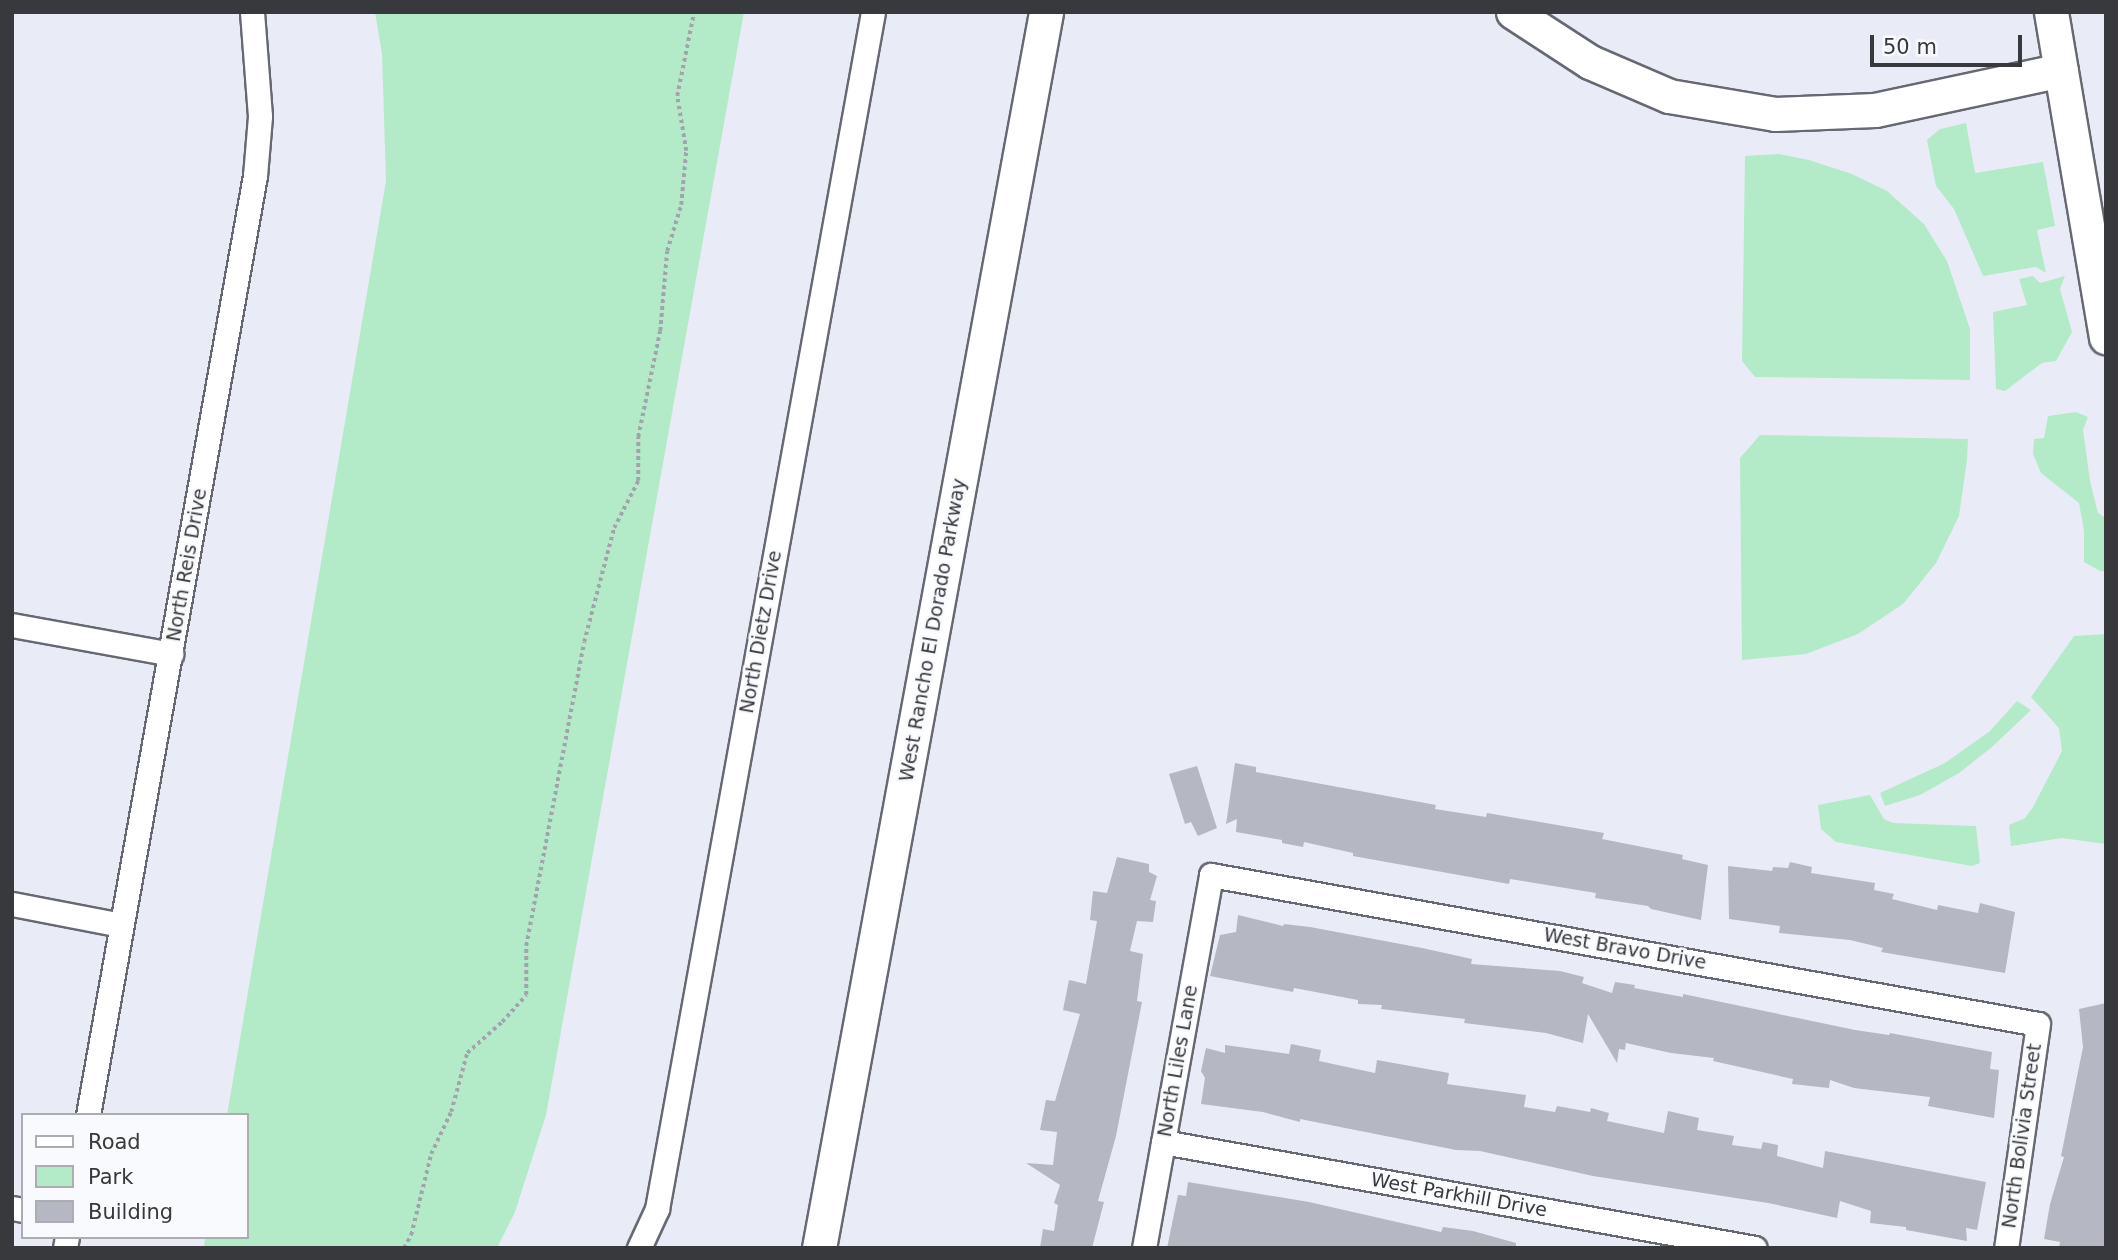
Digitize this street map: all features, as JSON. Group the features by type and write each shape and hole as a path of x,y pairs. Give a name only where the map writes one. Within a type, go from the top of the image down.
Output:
{"street":[{"name":"North Reis Drive","path":"89,1113 255,176 260,116 253,12"},
{"name":"North Dietz Drive","path":"639,1248 657,1209 873,12"},
{"name":"West Rancho El Dorado Parkway","path":"819,1248 1046,12"},
{"path":"1513,12 1590,62 1669,96 1775,114 1875,110 2061,70"},
{"path":"2052,12 2106,337"},
{"path":"12,625 171,654"},
{"name":"West Bravo Drive","path":"1211,875 2038,1024"},
{"name":"North Liles Lane","path":"1144,1248 1211,875"},
{"path":"12,904 121,925"},
{"name":"North Bolivia Street","path":"2006,1248 2038,1024"},
{"name":"West Parkhill Drive","path":"1163,1142 1755,1248"}],"path":[{"path":"404,1248 411,1235 431,1154 452,1112 467,1053 502,1022 526,995 526,946 584,642 614,527 638,481 638,437 660,331 667,251 681,205 686,151 677,96 694,12"}],"green space":[{"path":"375,12 744,12 546,1115 515,1212 497,1248 204,1248 205,1239 248,1239 248,1113 227,1113 386,181 382,54"},
{"path":"1966,123 1975,173 2043,162 2055,226 2037,230 2046,273 2036,267 1983,276 1954,209 1936,186 1927,140 1940,129"},
{"path":"1779,154 1809,160 1852,174 1887,191 1924,224 1947,261 1970,329 1970,380 1755,377 1742,361 1745,156"},
{"path":"2033,276 2040,283 2065,276 2060,289 2072,332 2056,361 2042,363 2005,391 1996,389 1993,312 2027,305 2019,279"},
{"path":"2076,412 2088,417 2083,430 2090,481 2098,513 2106,518 2106,571 2100,571 2084,562 2084,531 2079,503 2041,473 2033,454 2034,439 2044,438 2048,416"},
{"path":"1760,435 1968,439 1967,460 1959,516 1936,563 1903,604 1858,634 1806,654 1742,660 1740,458"},
{"path":"2106,634 2106,844 2062,838 2011,846 2009,825 2025,818 2033,807 2062,751 2059,728 2031,697 2074,636"},
{"path":"2017,701 2031,710 1992,747 1959,773 1920,795 1885,806 1880,793 1945,763 1990,731"},
{"path":"1870,795 1884,819 1893,823 1976,826 1980,863 1972,866 1836,842 1821,829 1818,805"}],"building":[{"path":"1235,763 1256,767 1256,772 1436,805 1435,809 1486,817 1487,813 1604,833 1602,839 1683,855 1682,859 1708,865 1701,920 1651,909 1648,906 1595,898 1596,893 1510,879 1509,884 1353,856 1353,853 1304,842 1303,847 1282,843 1282,840 1236,832 1237,819 1226,824"},
{"path":"1197,766 1217,828 1198,836 1191,822 1185,824 1169,774"},
{"path":"1117,857 1149,864 1149,872 1157,876 1150,900 1156,901 1153,922 1137,921 1130,951 1143,954 1137,1001 1142,1002 1116,1136 1098,1201 1104,1202 1092,1248 1040,1248 1043,1229 1054,1231 1058,1205 1054,1203 1060,1185 1026,1163 1053,1165 1057,1132 1040,1130 1046,1100 1055,1101 1080,1014 1063,1010 1069,980 1086,984 1097,921 1090,920 1093,891 1107,893"},
{"path":"1790,862 1812,867 1811,873 1875,883 1874,890 1894,894 1892,899 1937,910 1938,905 1978,913 1980,903 2015,912 2005,973 1881,952 1883,948 1850,940 1779,933 1780,926 1729,919 1728,866 1772,871 1773,867 1788,868"},
{"path":"1238,915 1283,926 1310,927 1422,948 1472,959 1471,964 1560,971 1584,977 1582,983 1612,993 1615,982 1635,985 1634,988 1683,997 1683,994 1855,1030 1890,1033 1992,1052 1990,1069 1999,1070 1994,1118 1928,1106 1930,1097 1854,1088 1830,1080 1829,1088 1792,1084 1793,1079 1713,1061 1714,1058 1671,1053 1626,1043 1625,1050 1619,1049 1617,1063 1588,1014 1583,1043 1546,1033 1464,1023 1465,1019 1381,1009 1382,1005 1358,1004 1358,1000 1294,988 1293,992 1210,976 1220,935 1236,932"},
{"path":"2106,1003 2106,1248 2059,1248 2060,1242 2044,1239 2050,1204 2064,1157 2061,1156 2083,1047 2079,1009"},
{"path":"1291,1044 1321,1050 1319,1061 1375,1073 1377,1060 1449,1073 1447,1084 1526,1095 1524,1107 1555,1112 1557,1106 1590,1112 1591,1108 1609,1113 1607,1121 1664,1133 1668,1111 1699,1118 1697,1130 1734,1136 1732,1145 1761,1149 1763,1142 1778,1145 1777,1156 1823,1168 1825,1151 1986,1182 1977,1230 1966,1228 1967,1241 1906,1230 1906,1227 1870,1223 1871,1211 1840,1201 1837,1218 1768,1203 1593,1176 1480,1151 1456,1150 1300,1119 1300,1122 1263,1112 1201,1104 1205,1078 1201,1071 1206,1048 1225,1053 1225,1045 1289,1054"},
{"path":"1188,1182 1309,1202 1441,1232 1443,1227 1473,1231 1516,1243 1516,1248 1167,1248 1178,1195 1186,1196"}]}
